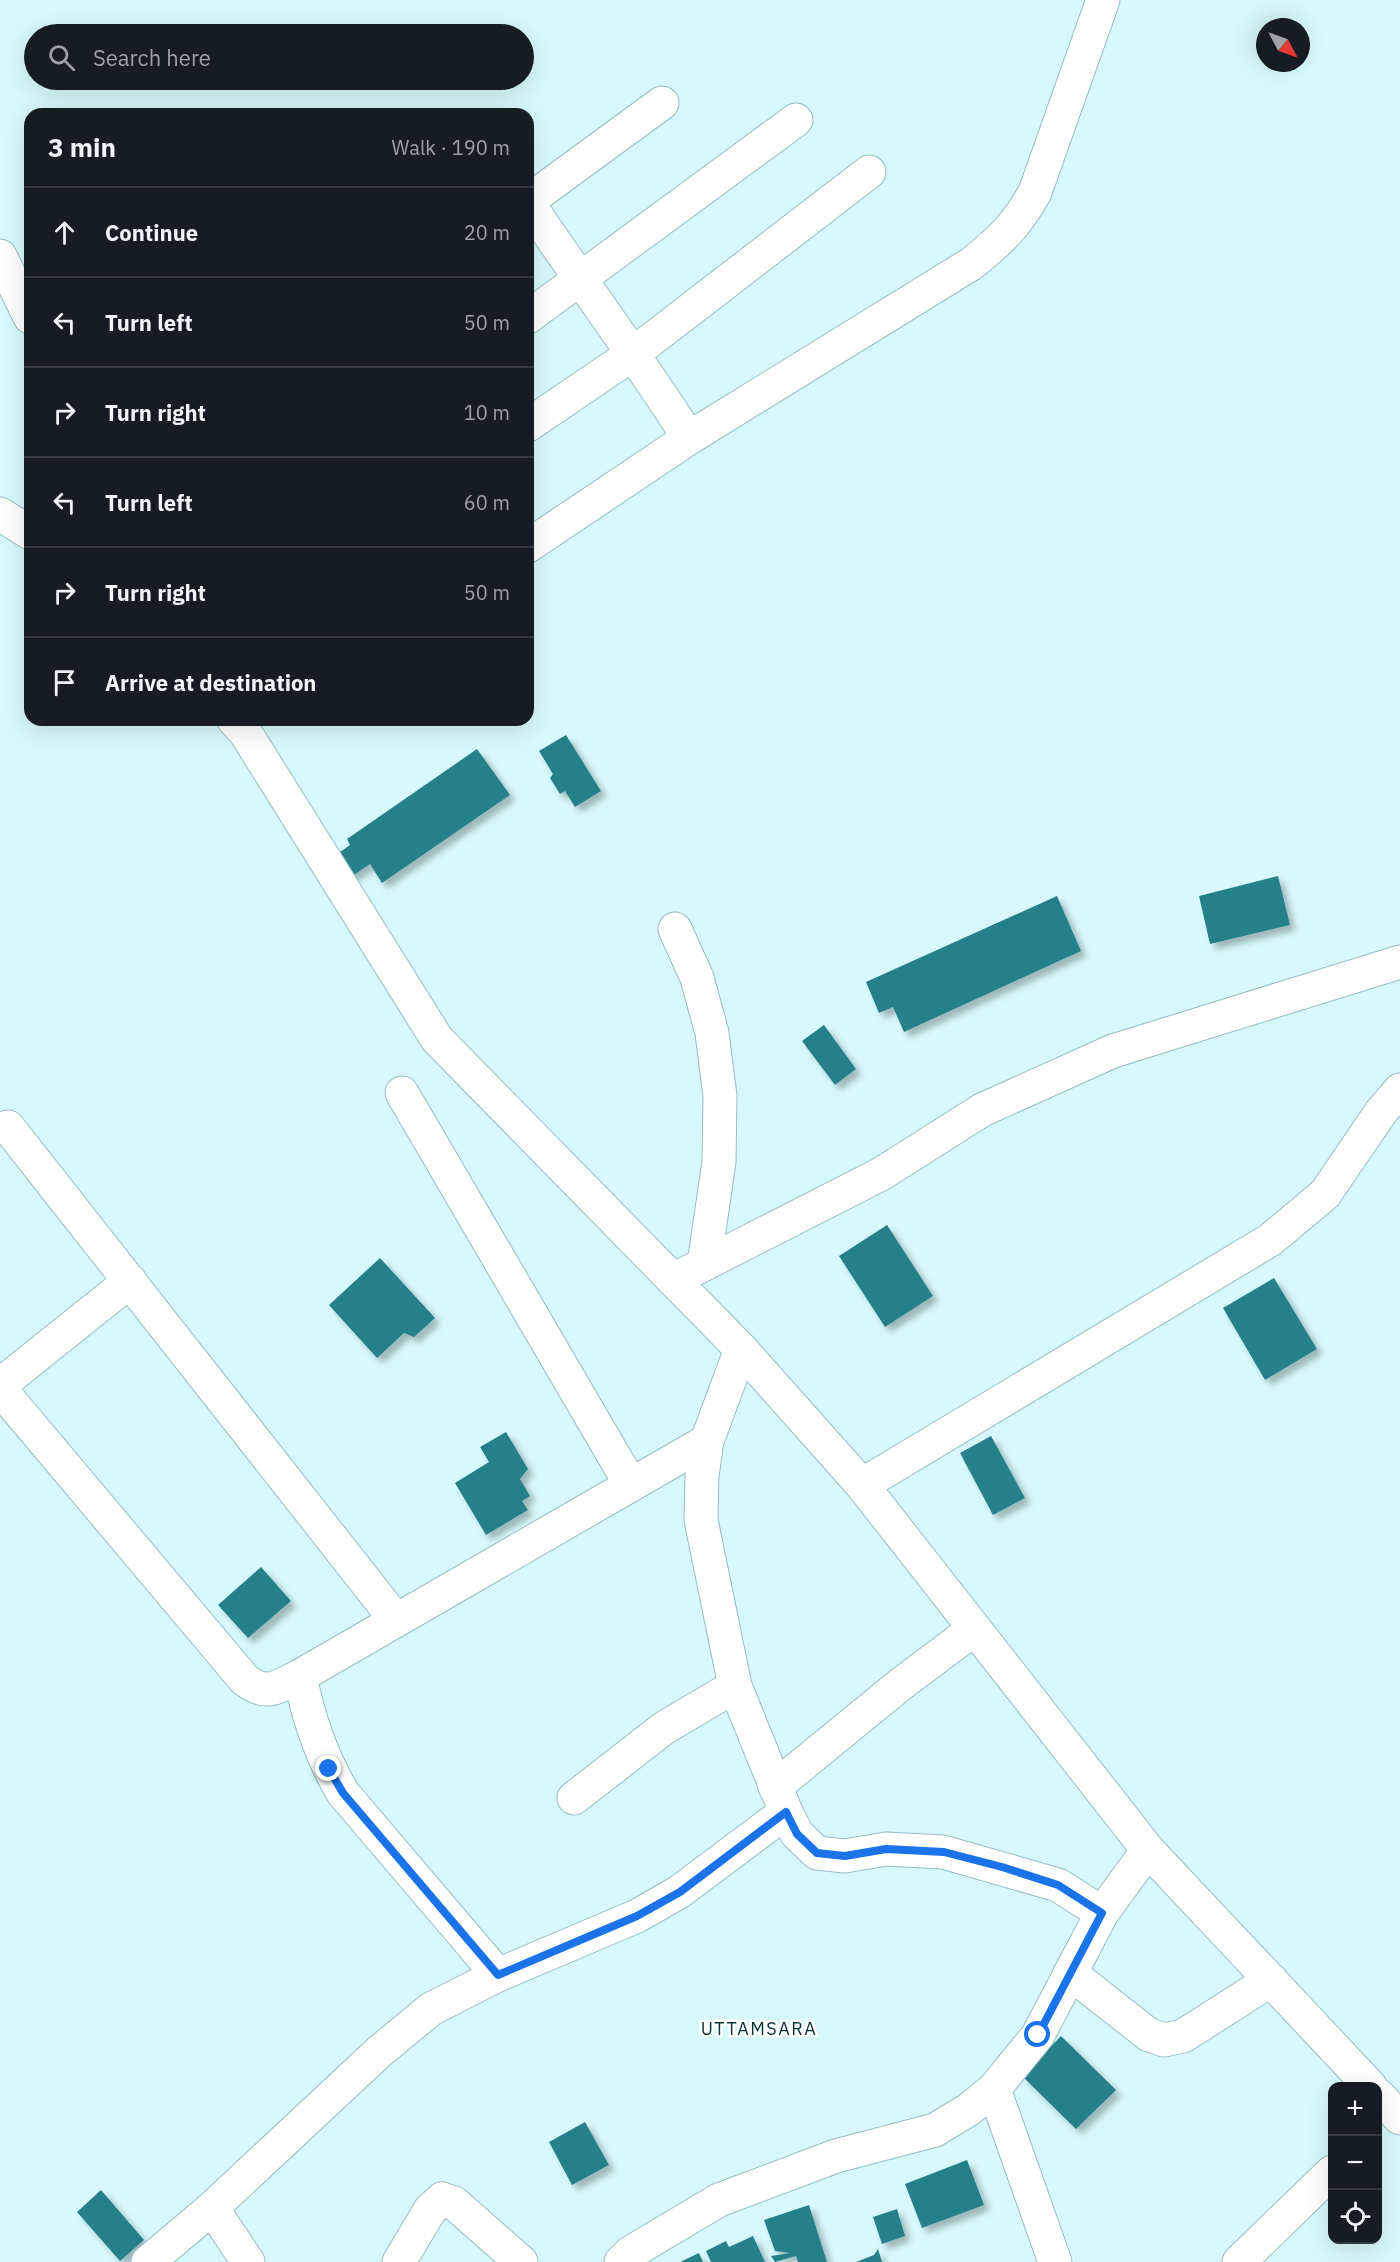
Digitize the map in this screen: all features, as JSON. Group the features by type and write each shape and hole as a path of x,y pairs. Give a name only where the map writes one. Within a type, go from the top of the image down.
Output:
{"street":[{"path":"534,542 689,438 971,264 1002,239 1021,219 1035,192 1103,0"},
{"path":"534,198 662,103"},
{"path":"534,313 796,120"},
{"path":"534,421 634,353 869,172"},
{"path":"534,211 580,281 634,353 689,438"},
{"path":"0,256 24,305"},
{"path":"0,514 24,528"},
{"path":"249,726 437,1039 741,1349 862,1485 973,1630 1148,1850 1366,2082"},
{"path":"675,929 697,978 712,1034 720,1096 719,1162 704,1264"},
{"path":"673,1280 881,1174 982,1110 1113,1051 1400,962"},
{"path":"862,1485 1279,1233 1325,1194 1400,1090"},
{"path":"402,1093 631,1485"},
{"path":"9,1127 396,1620"},
{"path":"130,1281 0,1387 244,1680 255,1688 268,1691 300,1676 707,1441"},
{"path":"741,1349 707,1441 702,1476 701,1520 735,1686 780,1799 797,1834 817,1853 845,1856 886,1849 944,1852 1002,1867 1058,1885 1102,1913"},
{"path":"148,2262 212,2208 379,2052 431,2009 498,1975 646,1911 680,1892 901,1684 973,1630"},
{"path":"300,1676 305,1700 329,1769 343,1793 498,1975"},
{"path":"574,1798 664,1728 735,1686"},
{"path":"621,2262 630,2253 719,2200 836,2156 935,2130 968,2110 994,2089 1038,2035 1102,1913 1148,1850"},
{"path":"1070,1973 1149,2035 1164,2040 1183,2036 1271,1980"},
{"path":"994,2089 1055,2262"},
{"path":"1239,2262 1328,2176"},
{"path":"399,2262 430,2210 442,2199 454,2203 521,2262"},
{"path":"212,2208 248,2262"}],"building":[{"path":"566,735 601,791 575,807 565,791 560,794 550,778 553,774 539,751"},
{"path":"477,749 510,795 382,883 370,864 351,877 336,855 350,845 347,839"},
{"path":"1278,876 1290,925 1210,944 1199,896"},
{"path":"1057,896 1081,951 904,1032 893,1007 879,1013 866,982"},
{"path":"824,1025 856,1069 835,1085 802,1041"},
{"path":"887,1225 933,1296 885,1327 839,1256"},
{"path":"380,1258 435,1318 414,1337 404,1333 377,1358 329,1305"},
{"path":"1274,1278 1317,1349 1265,1380 1223,1308"},
{"path":"506,1432 528,1469 520,1479 530,1496 522,1501 528,1510 486,1535 455,1483 489,1462 480,1447"},
{"path":"991,1436 1025,1498 993,1515 960,1453"},
{"path":"261,1567 291,1601 248,1638 218,1605"},
{"path":"1061,2036 1116,2090 1076,2129 1022,2076"},
{"path":"585,2122 609,2165 572,2185 549,2142"},
{"path":"967,2160 984,2205 922,2228 905,2184"},
{"path":"101,2190 144,2240 120,2261 77,2212"},
{"path":"809,2205 827,2262 798,2262 796,2256 775,2262 771,2256 790,2253 775,2251 764,2220"},
{"path":"897,2209 905,2236 882,2244 873,2217"},
{"path":"753,2236 765,2262 711,2262 706,2251 726,2241 729,2247"},
{"path":"878,2249 882,2262 856,2262 874,2255"},
{"path":"699,2253 703,2262 680,2262"}],"district":[{"name":"UTTAMSARA","path":"759,2028"}],"route":[{"path":"329,1769 343,1793 498,1975 637,1916 680,1892 786,1812 797,1834 817,1853 845,1856 886,1849 944,1852 1058,1885 1102,1913 1038,2035"}]}
